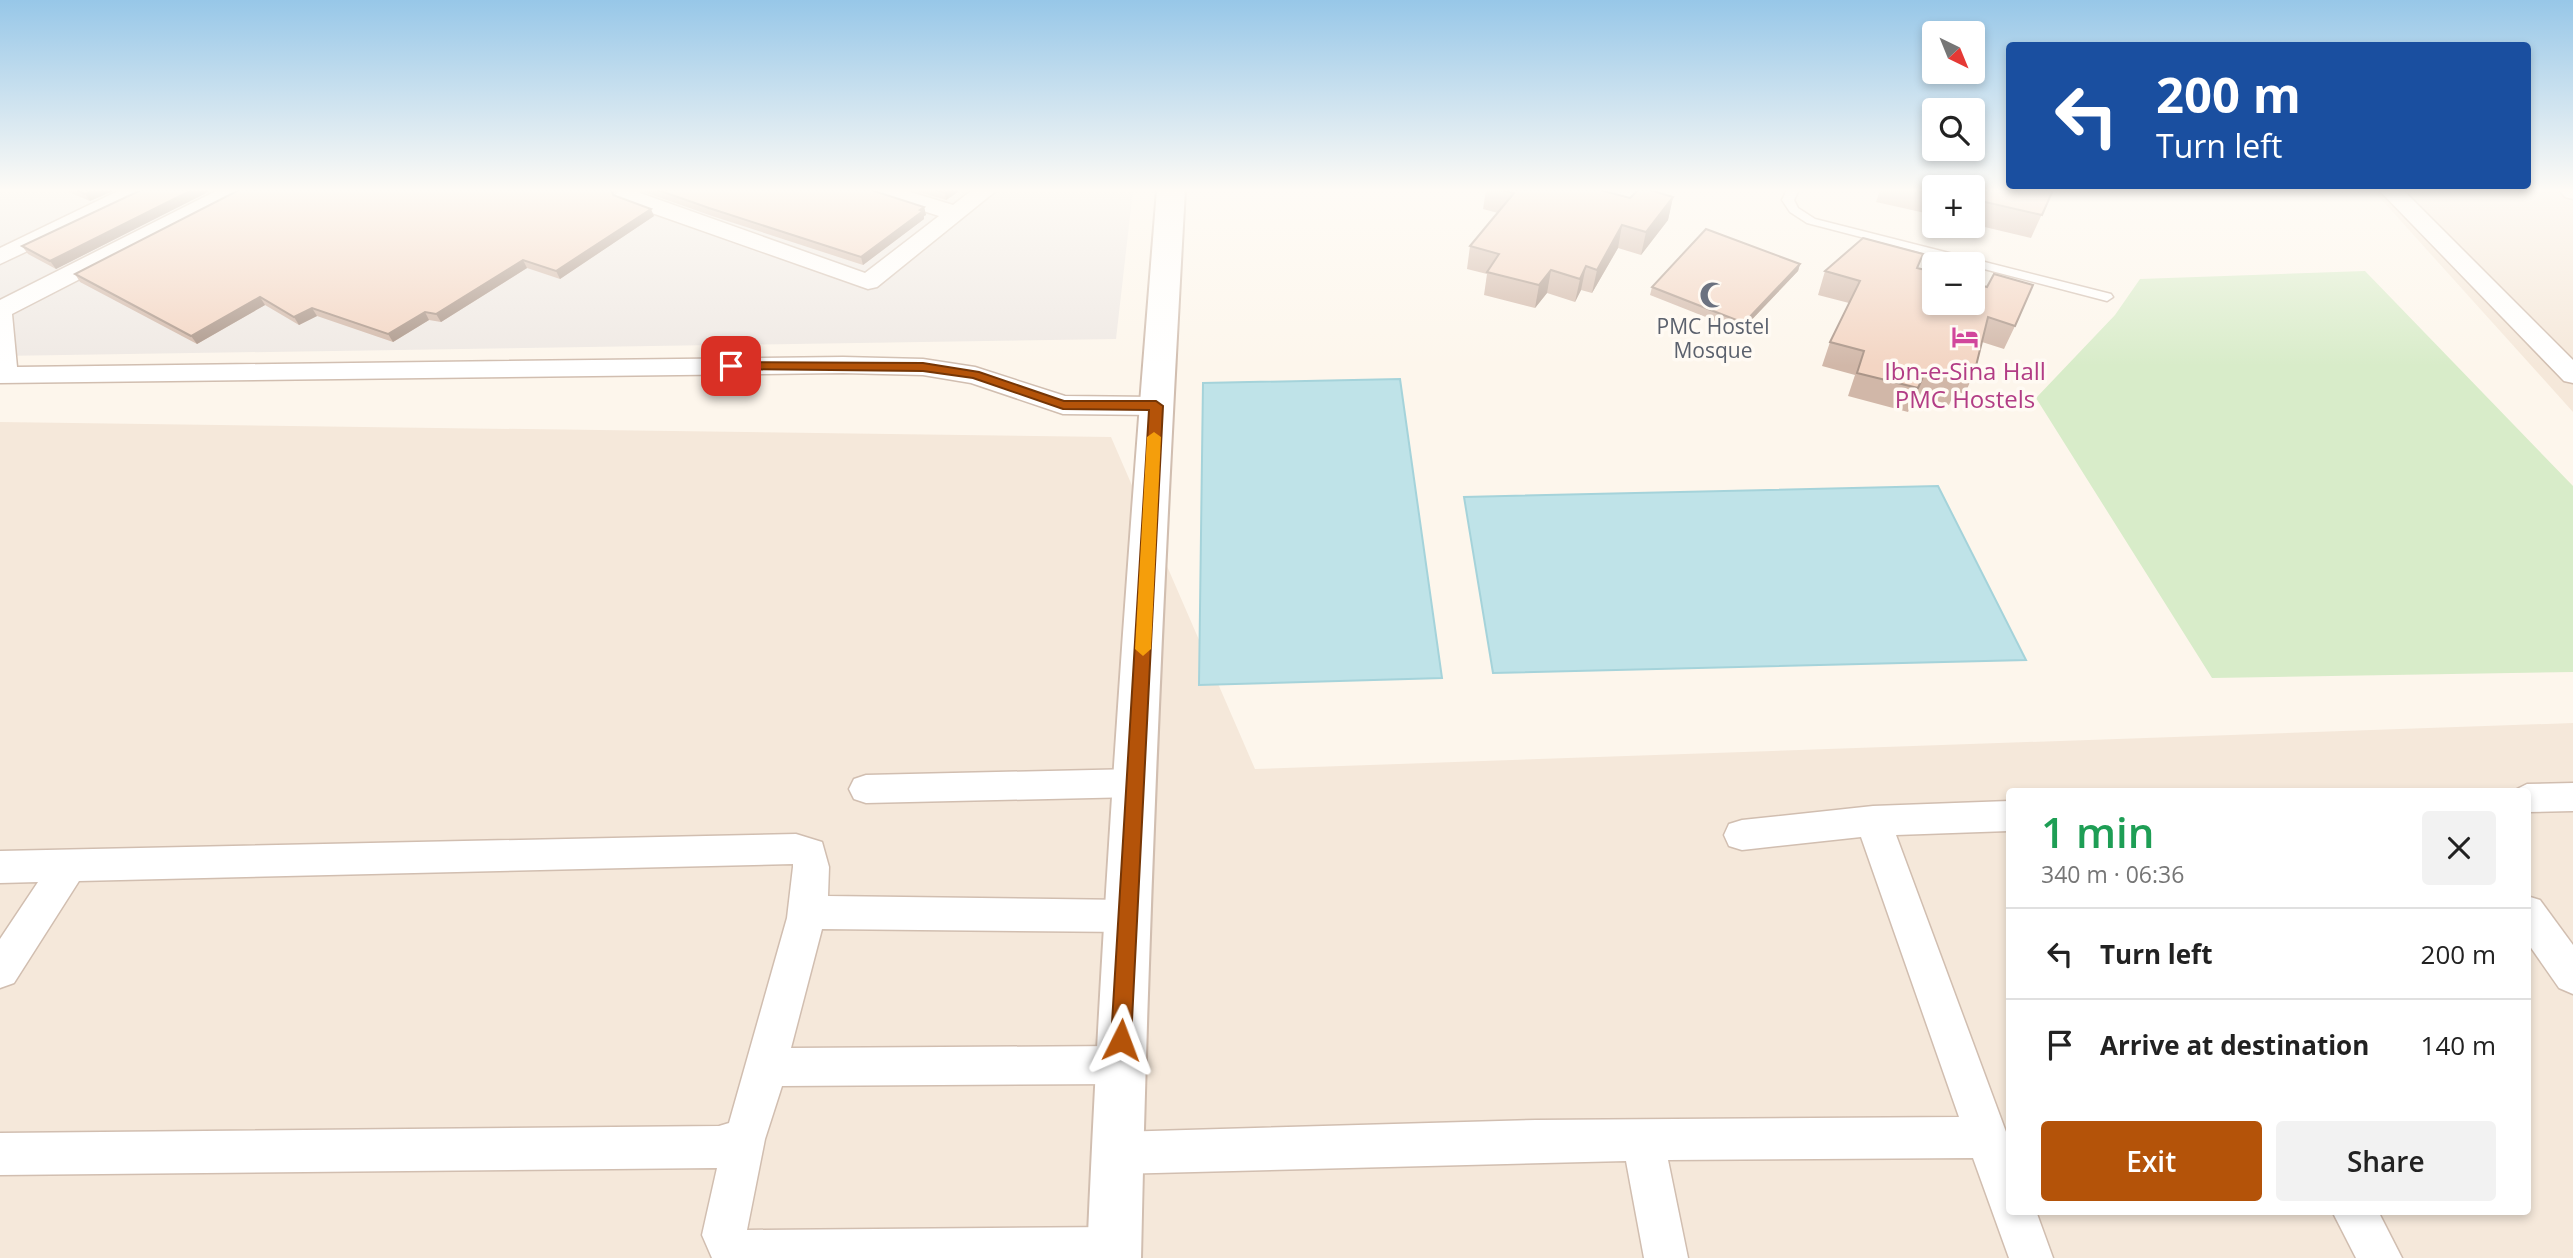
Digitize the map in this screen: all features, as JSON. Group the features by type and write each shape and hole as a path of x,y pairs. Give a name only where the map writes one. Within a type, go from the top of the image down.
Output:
{"street":[{"path":"0,257 17,249"},
{"path":"122,249 0,312 2,375 843,365 923,367 975,374 1063,405 1156,406"},
{"path":"774,249 868,282 911,249"},
{"path":"0,867 796,849 809,853 813,865 806,912 766,1068 744,1139 724,1235 729,1246 737,1252 1114,1253 1120,1065 1167,249"},
{"path":"2448,249 2573,375"},
{"path":"866,789 1136,783"},
{"path":"2531,798 2573,797"},
{"path":"1742,835 1873,821 2006,816"},
{"path":"1873,821 2006,1190"},
{"path":"0,971 68,866"},
{"path":"806,912 1128,916"},
{"path":"2531,918 2573,976"},
{"path":"766,1068 1120,1065"},
{"path":"1116,1153 1643,1140 1987,1138"},
{"path":"0,1154 719,1147 744,1139"},
{"path":"1643,1140 1666,1258"},
{"path":"2015,1215 2031,1258"},
{"path":"2356,1215 2380,1258"}],"lane":[{"path":"1921,249 2107,297"}],"shaded area":[{"path":"0,249 1126,249 1116,339 0,356"},
{"path":"2426,249 2573,249 2573,412"},
{"path":"0,422 1111,437 1255,769 2573,723 2573,1258 0,1258"}],"green space":[{"path":"2365,271 2573,486 2573,672 2212,678 2036,398 2115,315 2140,279"}],"water":[{"path":"1400,379 1442,678 1199,685 1203,383"},
{"path":"1938,486 2026,660 1493,673 1464,497"}],"building":[{"path":"27,249 75,249 50,261"},
{"path":"124,249 590,249 556,271 523,260 436,314 425,312 388,334 312,308 294,317 260,297 191,336 75,274"},
{"path":"835,249 872,249 861,257"},
{"path":"1480,249 1609,249 1597,270 1586,266 1580,279 1551,270 1539,285 1487,272 1499,254"},
{"path":"1688,249 1759,249 1800,264 1744,323 1652,287"},
{"path":"1851,249 1903,249 1922,254 1917,268 1922,269 1922,315 1985,315 1985,286 1994,274 2033,285 2015,326 1988,317 1975,370 1962,366 1959,381 1926,370 1918,388 1857,373 1864,351 1830,342 1860,281 1825,271"}],"slow traffic":[{"path":"1143,649 1154,437"}],"place":[{"name":"PMC Hostel Mosque","path":"1713,295"},
{"name":"Ibn-e-Sina Hall PMC Hostels","path":"1965,337"}],"route":[{"path":"731,366 923,367 975,374 1063,405 1156,406 1121,1040"}]}
